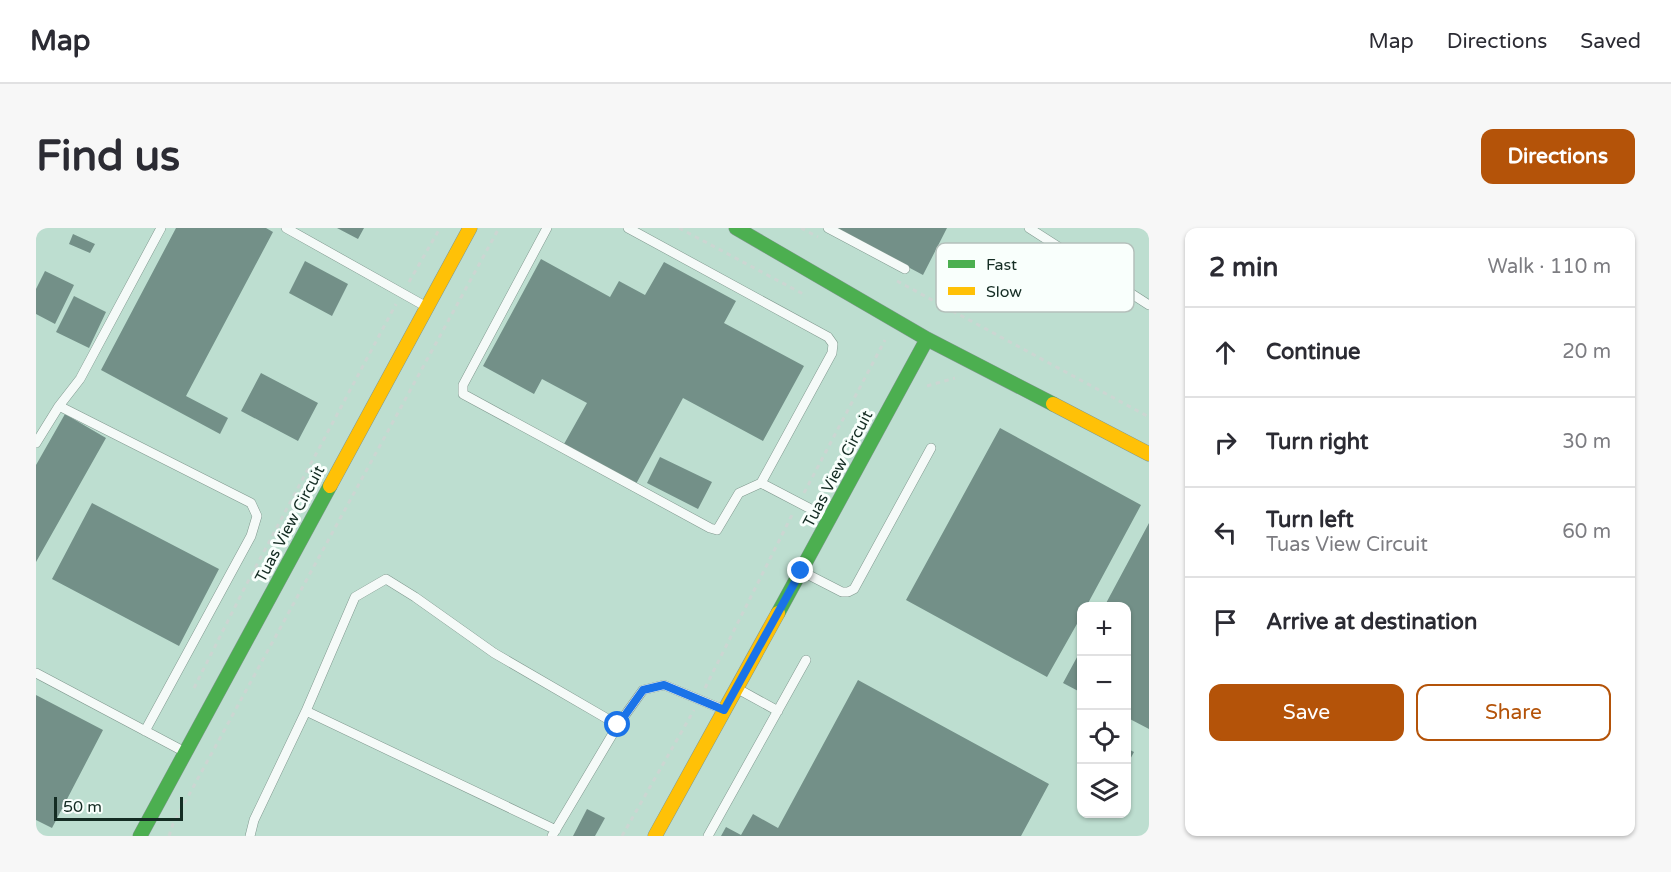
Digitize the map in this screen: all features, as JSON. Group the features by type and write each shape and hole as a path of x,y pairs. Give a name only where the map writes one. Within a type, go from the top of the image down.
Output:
{"street":[{"name":"Tuas View Circuit","path":"140,836 470,228"},
{"path":"736,228 757,233 927,339 1149,454"},
{"name":"Tuas View Circuit","path":"655,836 927,339"}],"lane":[{"path":"36,443 59,406 80,379 161,228"},
{"path":"285,228 427,307"},
{"path":"547,228 463,385 463,394 717,530 739,493 761,483 832,353 834,348 832,340 628,228"},
{"path":"828,228 905,269"},
{"path":"1029,228 1052,243"},
{"path":"1134,295 1149,305"},
{"path":"59,406 251,503 257,516 251,536 145,731"},
{"path":"801,571 842,592 854,589 931,448"},
{"path":"761,483 830,519"},
{"path":"250,836 254,820 306,711 355,597 386,579 494,653 618,725"},
{"path":"708,836 806,660"},
{"path":"36,673 185,752"},
{"path":"306,711 554,833 618,725 643,690 664,685 724,710"},
{"path":"736,688 778,711"}],"path":[{"path":"244,589 402,293 440,228"},
{"path":"169,836 173,824 499,228"},
{"path":"801,228 822,240"},
{"path":"895,280 936,302"},
{"path":"954,312 1149,417"},
{"path":"622,836 693,713 798,502 886,337"}],"building":[{"path":"176,228 266,228 273,232 186,396 228,418 220,434 101,370"},
{"path":"337,228 364,228 358,239"},
{"path":"835,228 947,228 939,243 936,243 936,250 923,275"},
{"path":"73,234 95,244 90,253 69,244"},
{"path":"541,259 610,297 619,281 645,295 664,262 736,301 724,323 804,366 763,441 683,398 636,484 564,444 587,403 542,379 534,394 483,366"},
{"path":"305,261 348,284 332,316 289,293"},
{"path":"45,271 74,285 55,324 36,314 36,289"},
{"path":"74,296 106,312 89,348 56,332"},
{"path":"261,373 318,403 298,441 241,411"},
{"path":"65,414 106,438 36,562 36,465"},
{"path":"1000,428 1141,505 1089,602 1077,602 1077,624 1047,677 906,600"},
{"path":"660,457 712,482 698,509 647,483"},
{"path":"92,503 219,569 179,646 52,579"},
{"path":"1149,523 1149,729 1131,720 1131,602 1107,602"},
{"path":"1077,657 1077,690 1063,683"},
{"path":"858,680 1049,784 1021,836 721,836 726,827 741,835 753,814 778,828"},
{"path":"36,695 103,730 52,828 36,820"},
{"path":"587,809 605,818 595,836 573,836"}],"traffic: fast":[{"path":"736,228 927,339 1053,404"},
{"path":"778,613 927,339"},
{"path":"140,836 330,486"}],"traffic: slow":[{"path":"330,486 470,228"},
{"path":"1053,404 1149,454"},
{"path":"655,836 778,613"}],"route":[{"path":"618,725 643,690 664,685 724,710 801,571"}]}
